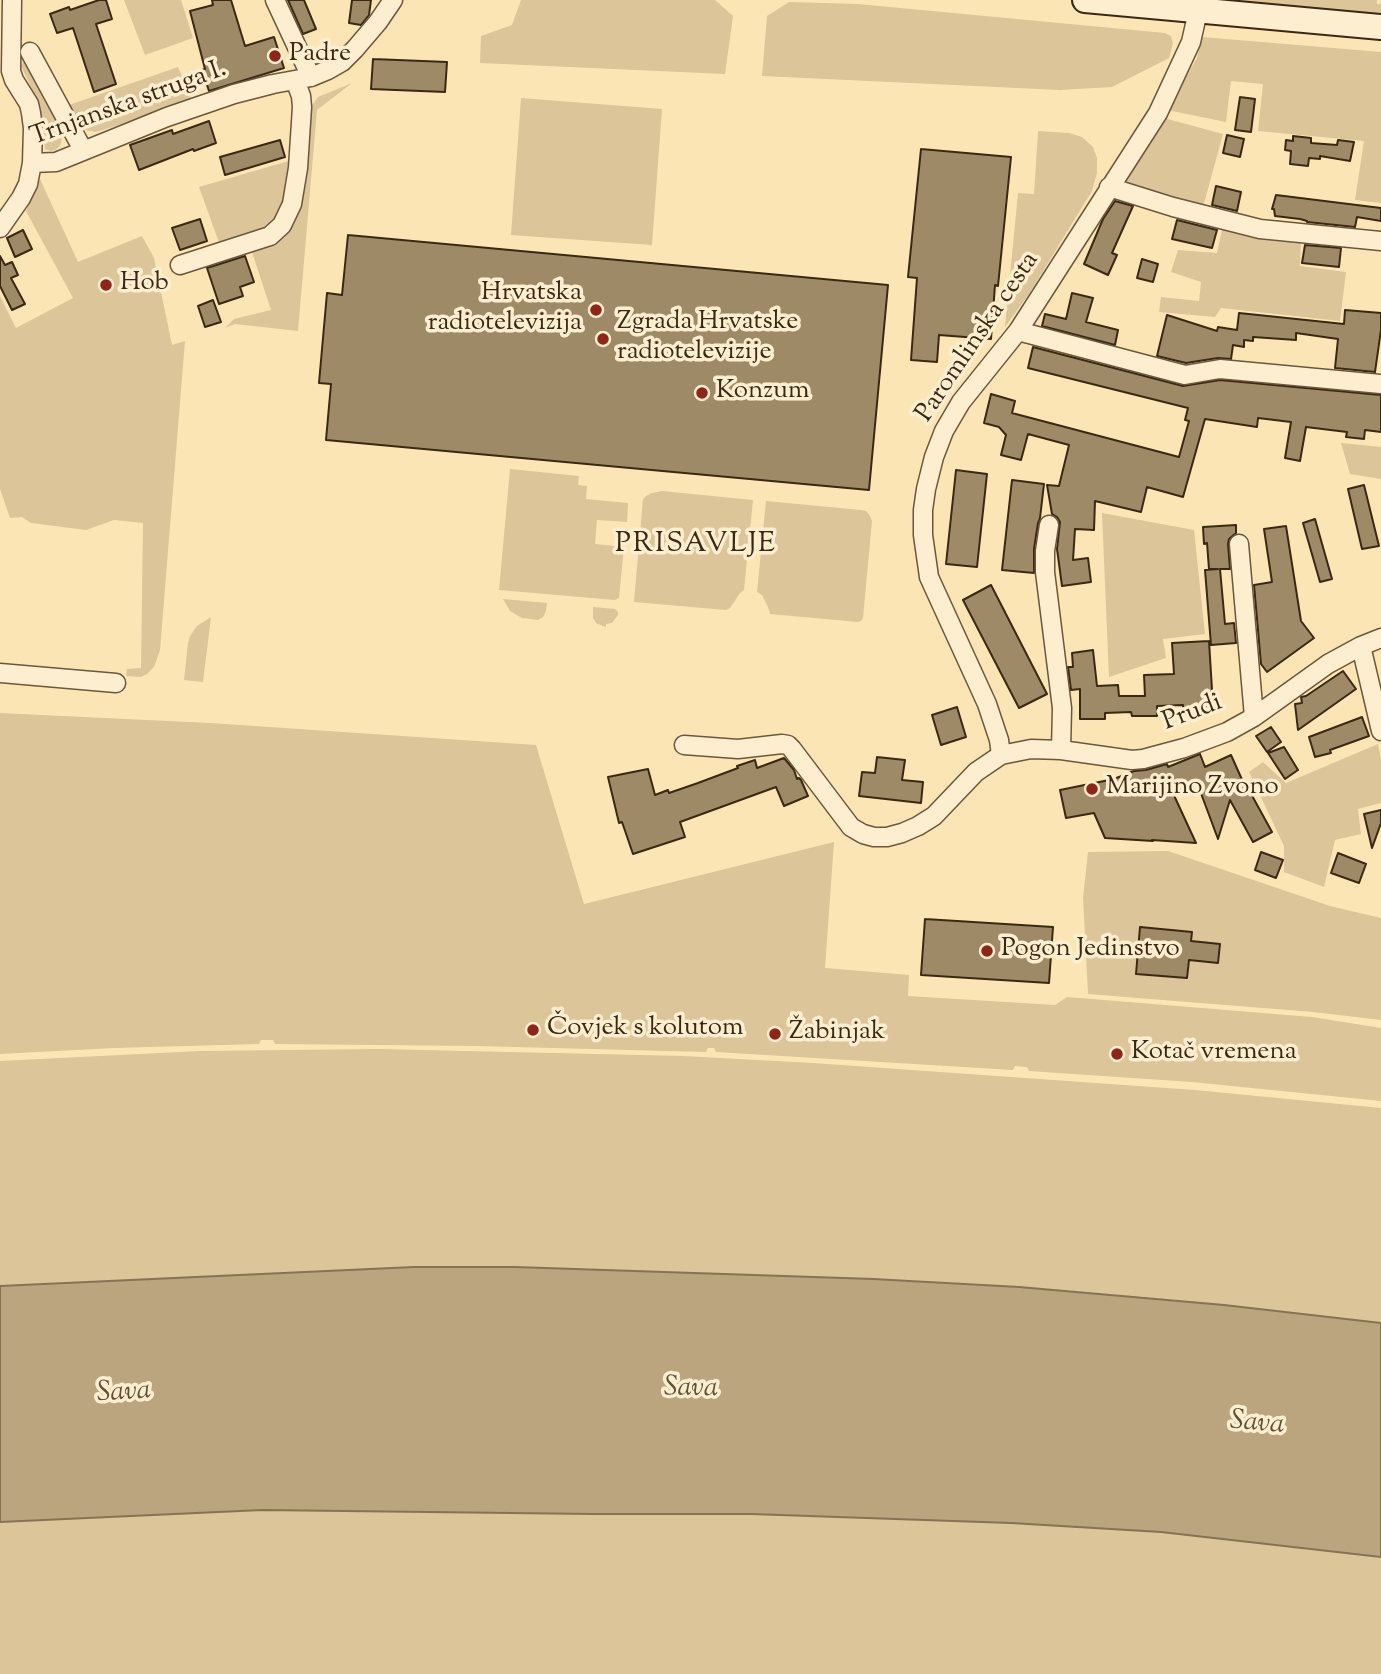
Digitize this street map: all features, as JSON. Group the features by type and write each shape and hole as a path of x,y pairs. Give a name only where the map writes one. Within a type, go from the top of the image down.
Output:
{"main road":[{"path":"1085,0 1381,27"}],"street":[{"path":"12,0 11,71 29,104 33,128 32,163"},
{"path":"180,265 270,236 282,225 292,204 298,168 303,78 275,0"},
{"name":"Trnjanska struga I.","path":"0,228 28,184 32,163 56,162 167,117 234,94 303,78 342,62 355,50 393,0"},
{"name":"Paromlinska cesta","path":"1002,755 987,704 929,577 923,535 923,510 934,457 961,402 1018,331 1158,113 1191,42 1198,11"},
{"path":"30,52 83,150"},
{"path":"1110,187 1173,207 1260,229 1381,241"},
{"path":"1018,331 1185,374 1220,369 1381,384"},
{"path":"1049,525 1045,572 1062,708 1061,750"},
{"path":"1239,544 1254,717"},
{"name":"Prudi","path":"1002,755 1031,748 1123,760 1143,759 1195,744 1227,732 1254,717 1328,664 1381,638"},
{"path":"1362,646 1381,731"},
{"path":"0,673 116,683"},
{"path":"684,745 738,749 788,745 851,827 874,837 902,833 934,816 976,772 1002,755"}],"shaded area":[{"path":"124,0 181,0 193,38 145,55"},
{"path":"521,0 715,0 733,16 725,74 480,63 481,36 512,25"},
{"path":"1210,0 1377,0 1377,4 1381,1 1381,16"},
{"path":"789,2 858,4 1165,33 1171,36 1173,43 1169,58 1112,87 1060,90 762,76 767,16"},
{"path":"1202,37 1381,52 1381,203 1355,200 1364,141 1258,131 1263,84 1231,81 1226,122 1167,110 1197,58"},
{"path":"24,60 63,128 61,144 56,150 45,149 39,104 21,66"},
{"path":"178,67 193,102 96,132 85,130 69,105"},
{"path":"352,83 317,110 298,331 235,324 225,328 234,319 271,310 251,249 283,237 290,229 298,207 310,108 318,97"},
{"path":"521,98 662,109 652,245 511,235"},
{"path":"1164,118 1223,134 1203,207 1123,182"},
{"path":"1038,131 1069,133 1082,137 1093,147 1097,158 1097,173 1092,191 1029,294 1005,327 1018,193 1034,194"},
{"path":"292,160 287,195 280,218 271,228 221,248 199,187"},
{"path":"40,179 78,262 142,236 154,258 172,345 185,341 160,650 154,667 141,677 126,676 127,669 141,668 143,523 114,520 86,530 31,523 22,517 10,518 0,489 0,296 16,328 73,298 26,211"},
{"path":"1223,225 1301,238 1300,266 1346,272 1340,321 1221,308 1215,317 1159,312 1161,297 1199,301 1201,282 1171,272 1178,250 1217,253"},
{"path":"1341,443 1381,447 1381,479 1350,474"},
{"path":"510,469 579,476 578,485 587,486 586,499 628,503 627,522 597,520 595,544 624,547 619,598 615,600 499,590"},
{"path":"662,491 753,500 744,590 730,608 726,610 634,602 643,499"},
{"path":"766,501 861,510 870,516 872,521 861,621 770,614 762,595 757,592"},
{"path":"1102,513 1194,530 1205,634 1163,639 1166,658 1109,677"},
{"path":"503,599 547,603 546,611 538,620 522,618 510,611"},
{"path":"593,607 615,609 618,615 612,623 606,624 606,627 596,623"},
{"path":"211,617 203,682 184,680 190,636 197,626"},
{"path":"0,713 210,723 536,745 584,904 834,842 825,968 909,975 908,996 1055,1005 1067,997 1312,1017 1381,1028 1381,1101 1192,1082 1029,1071 1027,1067 1015,1066 1013,1070 716,1052 714,1048 708,1048 706,1052 275,1044 273,1040 261,1040 259,1044 0,1054"},
{"path":"1378,744 1381,759 1381,803 1358,809 1361,834 1335,840 1324,887 1284,872 1284,846 1249,772 1263,762 1286,783"},
{"path":"1168,851 1330,906 1381,918 1381,1020 1088,994 1083,898 1088,852"},
{"path":"379,1049 683,1056 813,1063 1195,1090 1381,1108 1381,1323 1224,1305 1019,1287 873,1279 515,1267 414,1267 0,1286 0,1061 200,1051"},
{"path":"262,1510 751,1514 1011,1523 1161,1532 1381,1557 1381,1674 0,1674 0,1522"}],"water":[{"name":"Sava","path":"414,1267 515,1267 873,1279 1019,1287 1224,1305 1381,1323 1381,1557 1161,1532 1011,1523 751,1514 262,1510 0,1522 0,1286"}],"building":[{"path":"106,0 112,19 96,24 116,84 94,92 73,28 57,33 50,14"},
{"path":"212,0 231,0 245,46 274,37 284,68 209,91 190,11 213,5"},
{"path":"288,0 304,0 316,29 303,34"},
{"path":"352,0 371,0 369,15 361,25 349,23"},
{"path":"373,59 447,62 445,92 371,89"},
{"path":"1240,97 1255,99 1251,132 1235,130"},
{"path":"209,121 216,143 139,170 130,145 172,130 173,134"},
{"path":"1227,135 1244,139 1240,157 1223,153"},
{"path":"1293,136 1311,138 1311,143 1337,145 1338,140 1354,142 1350,161 1320,156 1320,159 1309,158 1308,166 1290,164 1291,151 1285,150 1286,140 1293,141"},
{"path":"280,140 285,157 225,175 220,157"},
{"path":"921,149 1011,157 991,339 939,335 937,362 911,360 917,278 908,277"},
{"path":"1216,186 1241,192 1237,211 1212,205"},
{"path":"1276,195 1381,208 1381,221 1357,217 1355,227 1275,216 1272,209"},
{"path":"1115,201 1133,206 1112,253 1117,255 1108,275 1084,264 1103,219"},
{"path":"200,219 207,241 180,250 172,228"},
{"path":"1177,220 1217,230 1212,248 1172,239"},
{"path":"23,230 32,249 15,257 7,238"},
{"name":"Zgrada Hrvatske radiotelevizije","path":"348,235 888,285 869,490 326,440 331,384 319,383 327,293 342,295"},
{"path":"1305,245 1341,248 1339,267 1302,263"},
{"path":"0,256 5,265 12,262 18,275 11,278 25,304 12,310 0,286"},
{"path":"245,256 254,282 240,287 243,296 219,304 207,268"},
{"path":"1142,259 1158,264 1153,282 1137,278"},
{"path":"1072,293 1093,298 1086,322 1118,330 1115,345 1042,326 1045,314 1066,319"},
{"path":"213,300 221,322 205,327 198,306"},
{"path":"1345,310 1381,313 1375,372 1335,368 1338,339 1296,333 1296,340 1253,337 1253,341 1244,340 1244,347 1233,345 1231,359 1218,358 1186,363 1157,356 1167,315 1217,331 1218,327 1237,330 1239,313 1344,324"},
{"path":"1033,347 1183,386 1220,380 1381,395 1381,432 1365,430 1364,439 1346,437 1347,432 1306,427 1300,461 1285,458 1291,422 1258,418 1257,427 1205,419 1183,497 1147,487 1141,512 1095,501 1094,530 1075,529 1073,560 1088,558 1091,582 1062,586 1057,549 1060,522 1052,514 1047,485 1059,486 1069,445 1028,434 1021,460 1001,455 1006,435 999,427 984,423 991,394 1015,401 1012,413 1179,457 1189,421 1185,420 1188,408 1028,368"},
{"path":"956,470 987,474 977,567 946,564"},
{"path":"1012,480 1044,484 1034,549 1034,573 1002,570"},
{"path":"1364,485 1379,546 1362,549 1348,489"},
{"path":"1315,519 1332,579 1320,582 1303,523"},
{"path":"1236,525 1236,533 1229,539 1228,544 1230,569 1220,569 1225,624 1234,623 1236,643 1211,645 1205,570 1218,569 1209,569 1203,527"},
{"path":"1286,526 1301,621 1314,638 1267,672 1261,664 1254,585 1272,582 1264,529"},
{"path":"991,585 1047,694 1019,708 963,600"},
{"path":"1209,641 1213,706 1157,706 1157,716 1132,716 1131,712 1105,713 1105,719 1080,719 1080,689 1071,690 1068,667 1073,667 1072,653 1093,650 1097,686 1118,685 1119,696 1145,696 1144,675 1174,674 1172,643"},
{"path":"1343,671 1356,689 1298,730 1295,704 1302,703 1301,697"},
{"path":"957,707 966,737 941,745 932,715"},
{"path":"1362,717 1369,736 1315,757 1309,737"},
{"path":"1271,727 1281,742 1267,752 1256,736"},
{"path":"1284,747 1298,770 1285,779 1268,753"},
{"path":"1200,754 1205,767 1231,755 1248,793 1250,792 1272,832 1253,842 1230,800 1218,839 1196,780 1172,791 1196,843 1105,838 1094,813 1066,818 1060,790 1114,779 1134,771 1167,764 1168,767"},
{"path":"877,757 905,760 902,780 923,782 921,803 859,796 862,772 875,773"},
{"path":"784,758 794,770 797,779 801,780 808,796 784,806 776,787 680,822 685,837 633,854 622,822 619,823 608,777 648,769 655,795 698,783 755,760 757,768"},
{"path":"1381,810 1381,823 1372,848 1364,814"},
{"path":"1261,852 1283,860 1276,878 1255,870"},
{"path":"1338,853 1366,864 1359,883 1331,873"},
{"name":"Pogon Jedinstvo","path":"925,919 1053,927 1049,983 921,975"},
{"path":"1140,927 1192,932 1191,941 1220,944 1218,963 1189,960 1187,978 1136,974"}],"place":[{"name":"Padre","path":"275,56"},
{"name":"Hob","path":"106,285"},
{"name":"Hrvatska radiotelevizija","path":"596,310"},
{"name":"Zgrada Hrvatske radiotelevizije","path":"603,339"},
{"name":"Konzum","path":"702,393"},
{"name":"Marijino Zvono","path":"1092,789"},
{"name":"Pogon Jedinstvo","path":"987,951"},
{"name":"Čovjek s kolutom","path":"533,1030"},
{"name":"Žabinjak","path":"775,1034"},
{"name":"Kotač vremena","path":"1117,1054"}],"district":[{"name":"PRISAVLJE","path":"696,546"}]}
